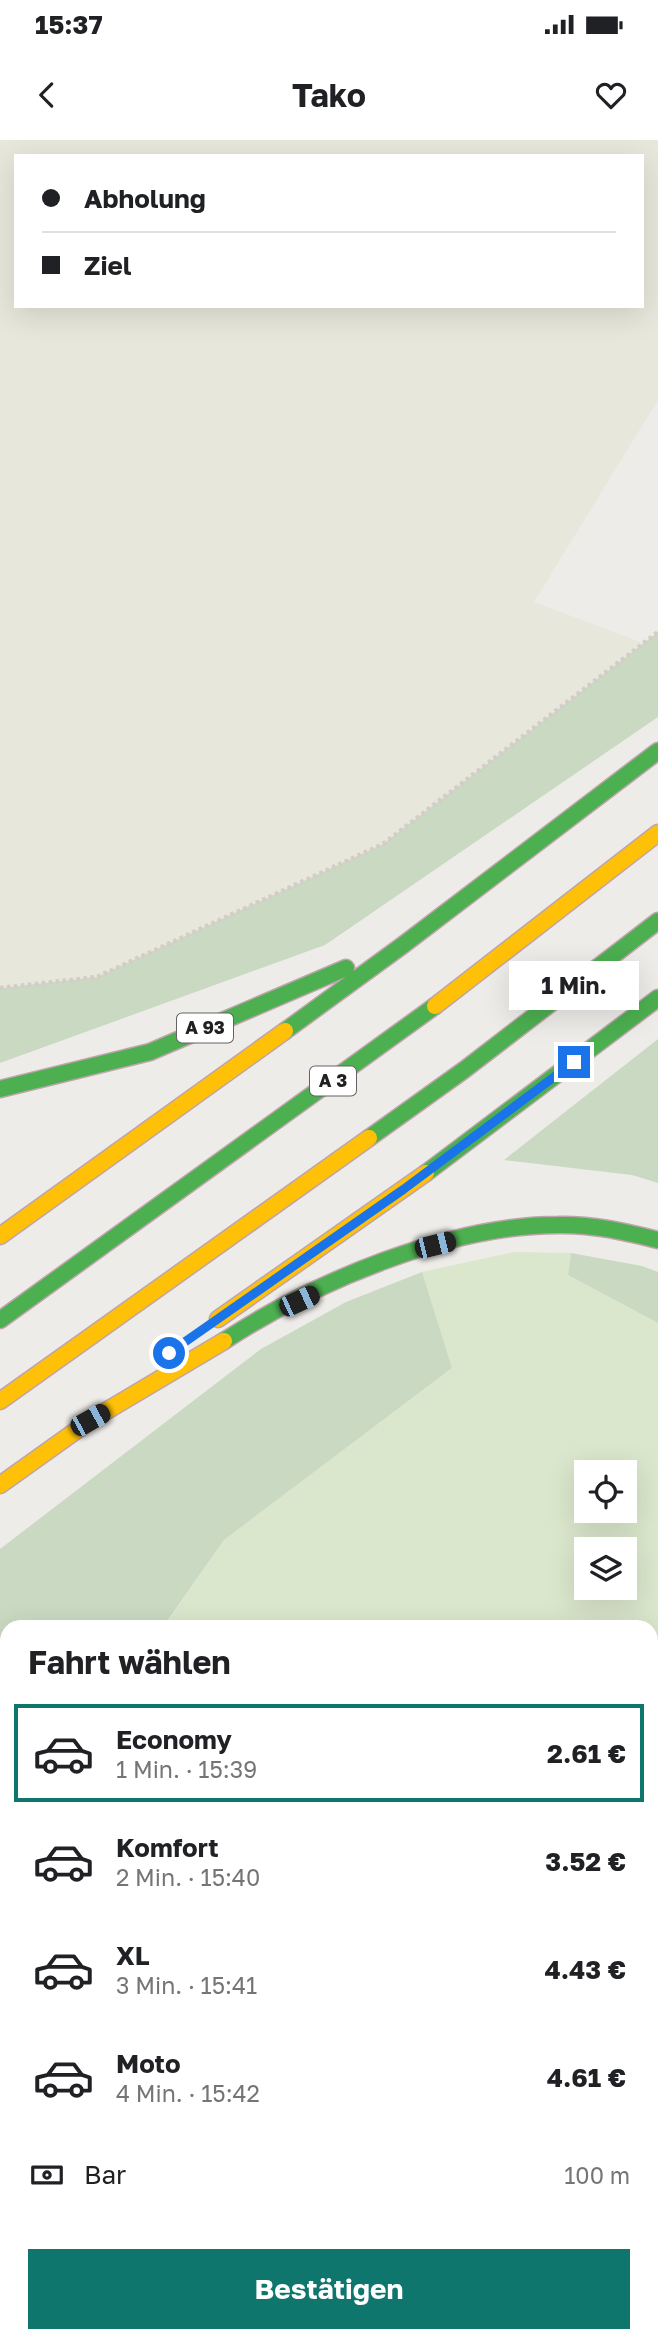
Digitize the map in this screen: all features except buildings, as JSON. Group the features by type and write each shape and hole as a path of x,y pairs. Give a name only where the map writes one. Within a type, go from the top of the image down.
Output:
{"highway":[{"path":"0,1236 403,945 658,751"},
{"name":"A 3","path":"0,1320 405,1030 658,833"},
{"path":"0,1401 464,1070 658,921"},
{"name":"A 93","path":"0,1088 150,1052 403,945"},
{"path":"204,1329 404,1189 658,998"},
{"path":"90,1420 170,1376 253,1323 370,1268 435,1245 475,1235 566,1225 628,1229 658,1240"},
{"path":"0,1485 90,1420 159,1360"}],"path":[{"path":"0,988 97,977 383,844 658,632"}],"shaded area":[{"path":"0,140 658,140 658,400 534,602 643,643 383,844 97,977 0,988"}],"green space":[{"path":"658,632 658,717 325,945 0,1063 0,988 97,977 383,844"},
{"path":"658,1039 658,1183 632,1175 504,1160"},
{"path":"514,1252 571,1253 568,1275 658,1323 658,1620 169,1620 224,1540 452,1368 422,1272"},
{"path":"571,1253 642,1266 658,1272 658,1323 568,1275"},
{"path":"422,1272 452,1368 224,1540 168,1620 0,1620 0,1549 261,1349 346,1302"}],"traffic: fast":[{"path":"285,1031 658,751"},
{"path":"369,1138 464,1070 658,921"},
{"path":"0,1089 150,1052 346,968"},
{"path":"426,1173 658,998"},
{"path":"0,1320 435,1006"},
{"path":"224,1341 260,1319 340,1278 428,1246 472,1235 516,1228 571,1225 609,1229 658,1240"}],"traffic: slow":[{"path":"435,1006 658,833"},
{"path":"0,1236 285,1031"},
{"path":"0,1401 369,1138"},
{"path":"218,1319 426,1173"},
{"path":"0,1485 91,1420 224,1341"}],"route":[{"path":"169,1353 404,1189 574,1062"}]}
